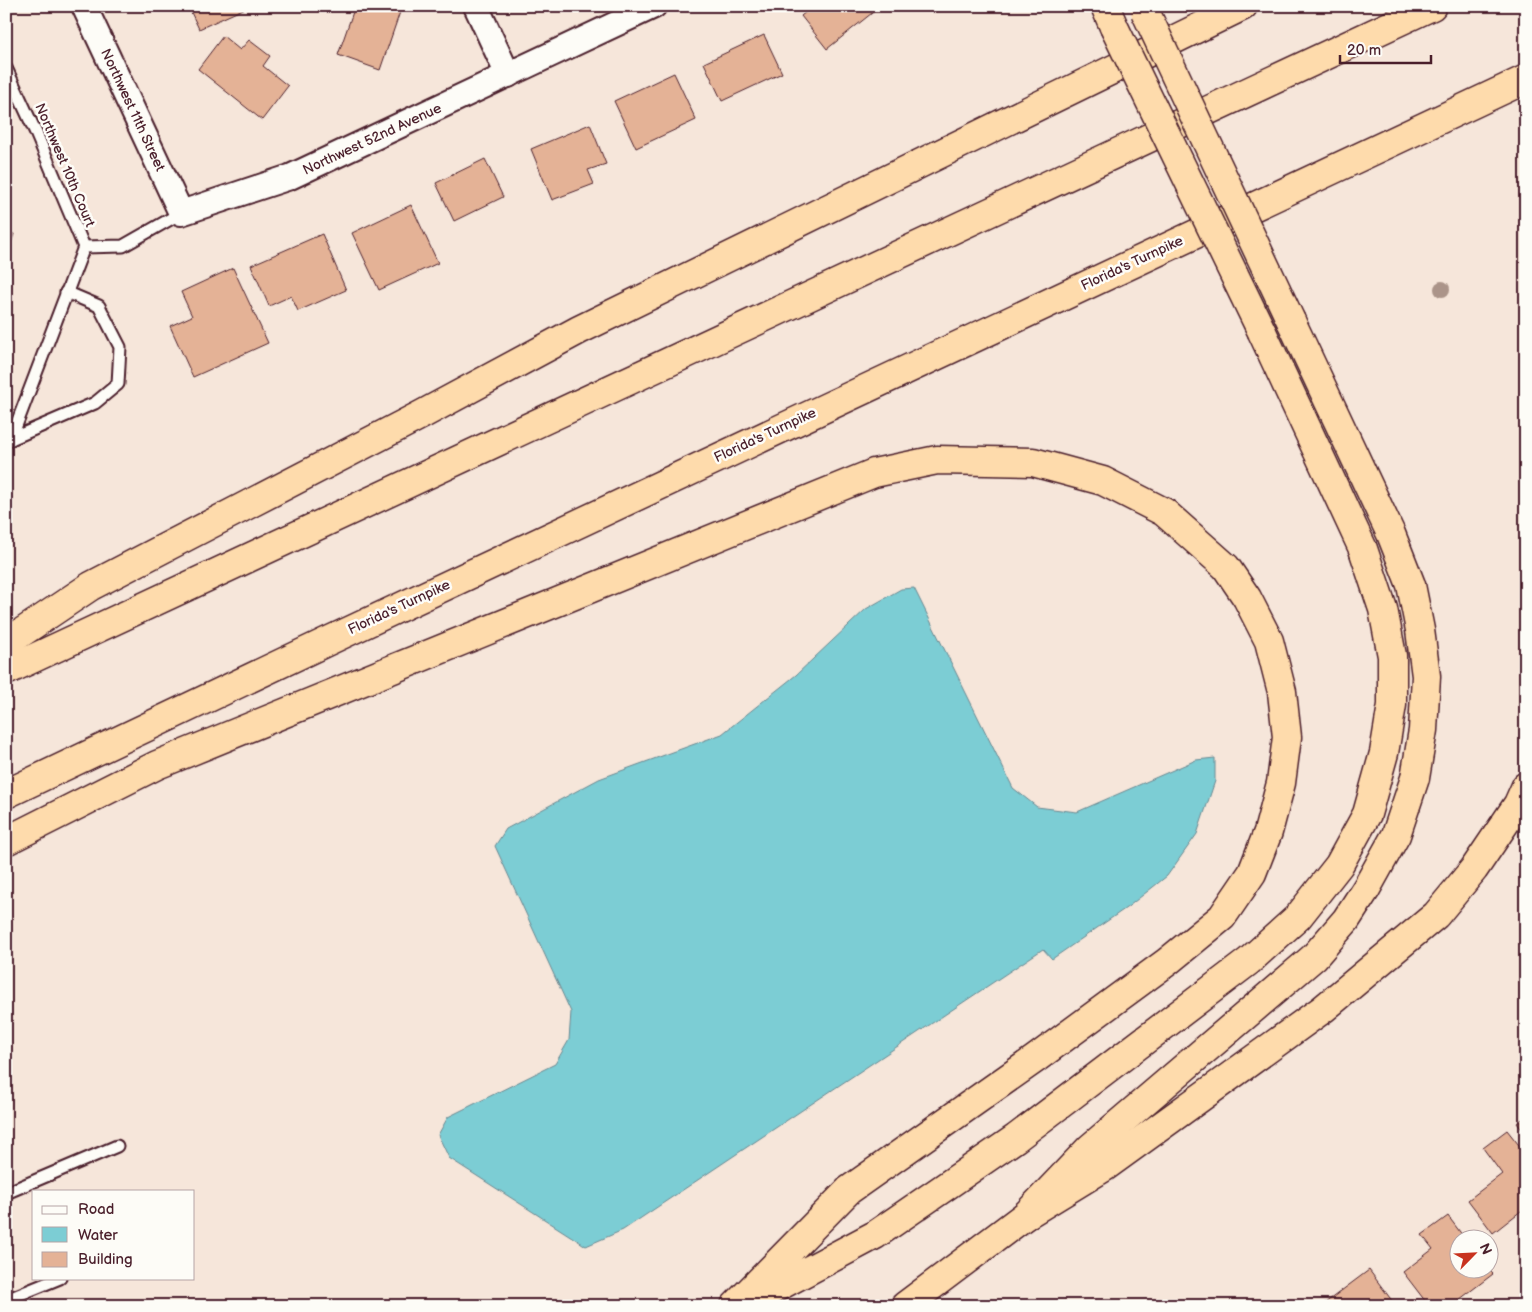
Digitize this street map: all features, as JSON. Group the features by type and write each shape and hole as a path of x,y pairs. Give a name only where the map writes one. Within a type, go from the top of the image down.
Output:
{"highway":[{"path":"6,643 91,586 421,415 579,330 1243,6"},
{"path":"6,671 1432,6"},
{"path":"1026,1215 1090,1148 1314,957 1346,920 1396,835 1415,778 1423,730 1426,676 1420,630 1411,585 1391,534 1144,9"},
{"path":"741,1306 875,1235 1016,1138 1249,961 1298,917 1339,865 1367,814 1384,753 1392,705 1392,656 1383,609 1363,549 1262,332 1109,16"},
{"name":"Florida's Turnpike","path":"6,794 1526,79"},
{"path":"6,841 157,765 874,473 937,460 1033,462 1103,481 1164,512 1226,567 1247,598 1269,641 1282,692 1287,737 1281,783 1268,832 1252,873 1222,917 1167,962 849,1190 735,1306"},
{"path":"905,1306 1026,1215 1106,1166 1315,1015 1436,915 1474,869 1518,804 1526,786"}],"street":[{"name":"Northwest 11th Street","path":"84,6 181,213"},
{"path":"476,6 508,75"},
{"name":"Northwest 52nd Avenue","path":"181,213 290,177 654,6"}],"lane":[{"name":"Northwest 10th Court","path":"6,68 84,246 9,440"},
{"name":"Northwest 52nd Avenue","path":"84,246 123,246 181,213"},
{"path":"9,440 95,403 118,384 120,347 99,306 66,292"},
{"path":"6,1193 117,1146"},
{"path":"6,1300 55,1280"}],"water":[{"path":"914,588 1013,788 1037,807 1077,812 1196,760 1215,758 1215,781 1197,834 1167,876 1129,906 1052,959 1043,949 623,1230 586,1246 449,1158 438,1135 448,1117 555,1064 569,1040 571,1012 495,846 506,829 599,779 722,734 796,675 866,609 901,589"}],"building":[{"path":"188,6 250,6 199,29"},
{"path":"359,6 402,6 380,70 338,55 354,9 357,11"},
{"path":"813,6 875,6 877,9 827,49 801,16"},
{"path":"764,35 782,73 722,101 704,63"},
{"path":"223,36 240,50 249,40 270,56 263,66 288,86 262,120 198,69"},
{"path":"674,73 696,120 636,148 614,101"},
{"path":"590,124 606,164 588,170 594,184 552,200 531,149"},
{"path":"485,159 503,197 454,221 436,183"},
{"path":"411,205 438,263 379,290 352,233"},
{"path":"6,231 14,234 8,253 6,252"},
{"path":"322,234 346,290 298,311 291,296 269,306 251,265"},
{"path":"233,268 268,343 193,377 170,326 192,316 181,292"},
{"path":"1526,1116 1526,1135 1517,1123"},
{"path":"1507,1130 1526,1154 1526,1207 1497,1230 1491,1230 1468,1200 1502,1174 1483,1148"},
{"path":"1448,1216 1458,1230 1450,1230 1450,1280 1485,1280 1451,1306 1429,1306 1403,1272 1433,1249 1422,1235"},
{"path":"1369,1270 1396,1306 1321,1306"}]}
